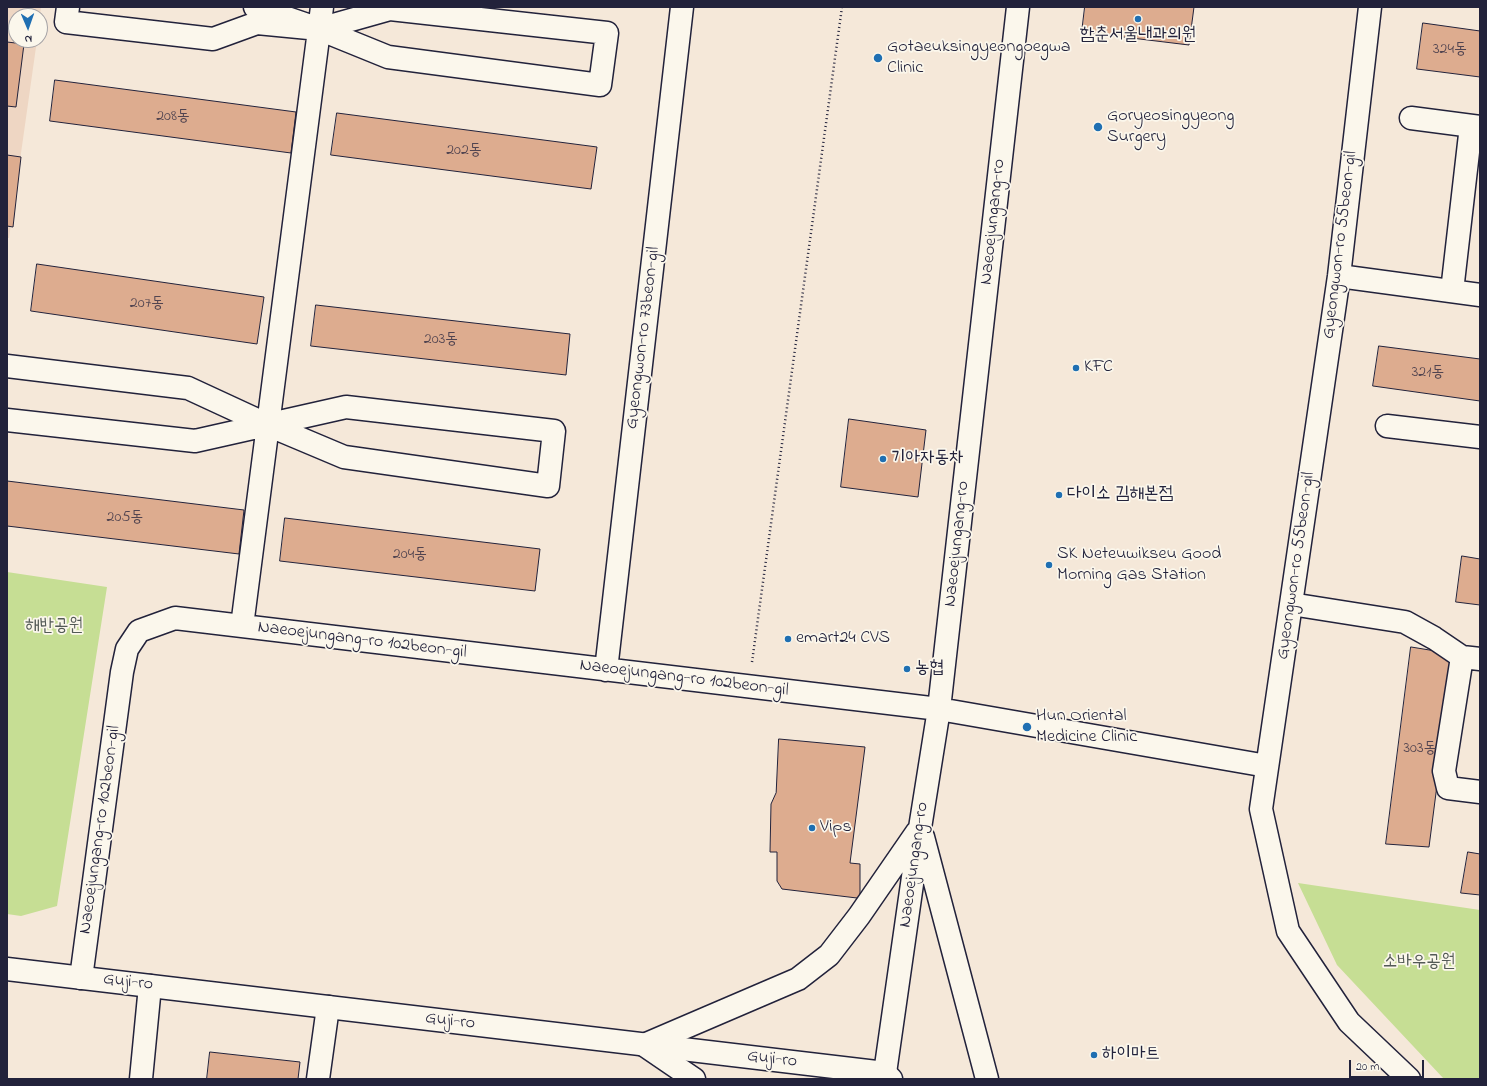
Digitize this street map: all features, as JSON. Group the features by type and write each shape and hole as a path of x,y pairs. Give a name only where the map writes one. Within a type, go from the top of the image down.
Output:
{"street":[{"path":"68,7 66,22 213,39 257,23 319,29 390,9 607,33 600,85 388,58 319,29 255,7"},
{"path":"242,626 322,7"},
{"name":"Gyeongwon-ro 73beon-gil","path":"606,670 682,7"},
{"name":"Naeoejungang-ro","path":"886,1077 920,828 939,710 1018,7"},
{"name":"Gyeongwon-ro 55beon-gil","path":"1370,7 1339,276 1261,809 1288,931 1349,1022 1409,1079"},
{"path":"1411,118 1476,126 1452,291"},
{"path":"1339,276 1480,295"},
{"path":"7,366 188,388 268,425 344,457 548,486 554,431 346,407 268,425 195,441 7,420"},
{"path":"1388,426 1480,437"},
{"path":"1291,604 1405,622 1471,658 1444,772 1448,788 1480,792"},
{"name":"Naeoejungang-ro 102beon-gil","path":"81,978 120,688 127,648 139,631 175,618 939,710 1267,766"},
{"path":"644,1045 798,979 829,955 859,916 920,828"},
{"path":"920,828 987,1079"},
{"name":"Guji-ro","path":"7,969 644,1045 886,1077"},
{"path":"141,1079 150,986"},
{"path":"318,1079 328,1007"},
{"path":"644,1045 694,1079"}],"path":[{"path":"749,687 842,7"}],"shaded area":[{"path":"7,7 41,7 8,8 8,48 36,48 9,238 7,238"}],"green space":[{"name":"해반공원","path":"7,572 107,587 57,906 21,916 7,914"},
{"name":"소바우공원","path":"1298,883 1480,910 1480,1079 1444,1079 1337,965"}],"building":[{"name":"함춘서울내과의원","path":"1085,7 1194,7 1189,45 1082,32"},
{"path":"1423,23 1480,31 1480,77 1417,69"},
{"path":"7,42 8,48 23,48 16,107 7,106"},
{"path":"55,80 296,112 291,153 50,121"},
{"path":"337,113 597,147 591,189 331,155"},
{"path":"7,155 21,157 13,227 7,226"},
{"path":"37,264 264,297 257,344 31,311"},
{"path":"316,305 570,334 566,375 311,346"},
{"path":"1379,346 1480,359 1480,401 1373,386"},
{"name":"기아자동차","path":"849,419 926,430 918,497 841,487"},
{"path":"7,481 244,510 239,554 7,526"},
{"path":"285,518 540,549 535,591 280,561"},
{"path":"1462,556 1480,559 1480,605 1456,602"},
{"path":"1411,647 1454,654 1429,847 1386,844"},
{"name":"Vips","path":"779,739 865,747 850,863 860,864 860,897 857,898 782,889 777,881 777,852 770,852 771,804 776,793"},
{"path":"1468,852 1480,854 1480,895 1461,893"},
{"path":"210,1052 300,1062 298,1079 207,1079"}],"place":[{"name":"함춘서울내과의원","path":"1138,19"},
{"name":"Gotaeuksingyeongoegwa Clinic","path":"878,58"},
{"name":"Goryeosingyeong Surgery","path":"1098,127"},
{"name":"KFC","path":"1076,368"},
{"name":"기아자동차","path":"883,459"},
{"name":"다이소 김해본점","path":"1059,495"},
{"name":"SK Neteuwikseu Good Morning Gas Station","path":"1049,565"},
{"name":"emart24 CVS","path":"788,639"},
{"name":"농협","path":"907,669"},
{"name":"Hun Oriental Medicine Clinic","path":"1027,727"},
{"name":"Vips","path":"812,828"},
{"name":"하이마트","path":"1094,1055"}]}
